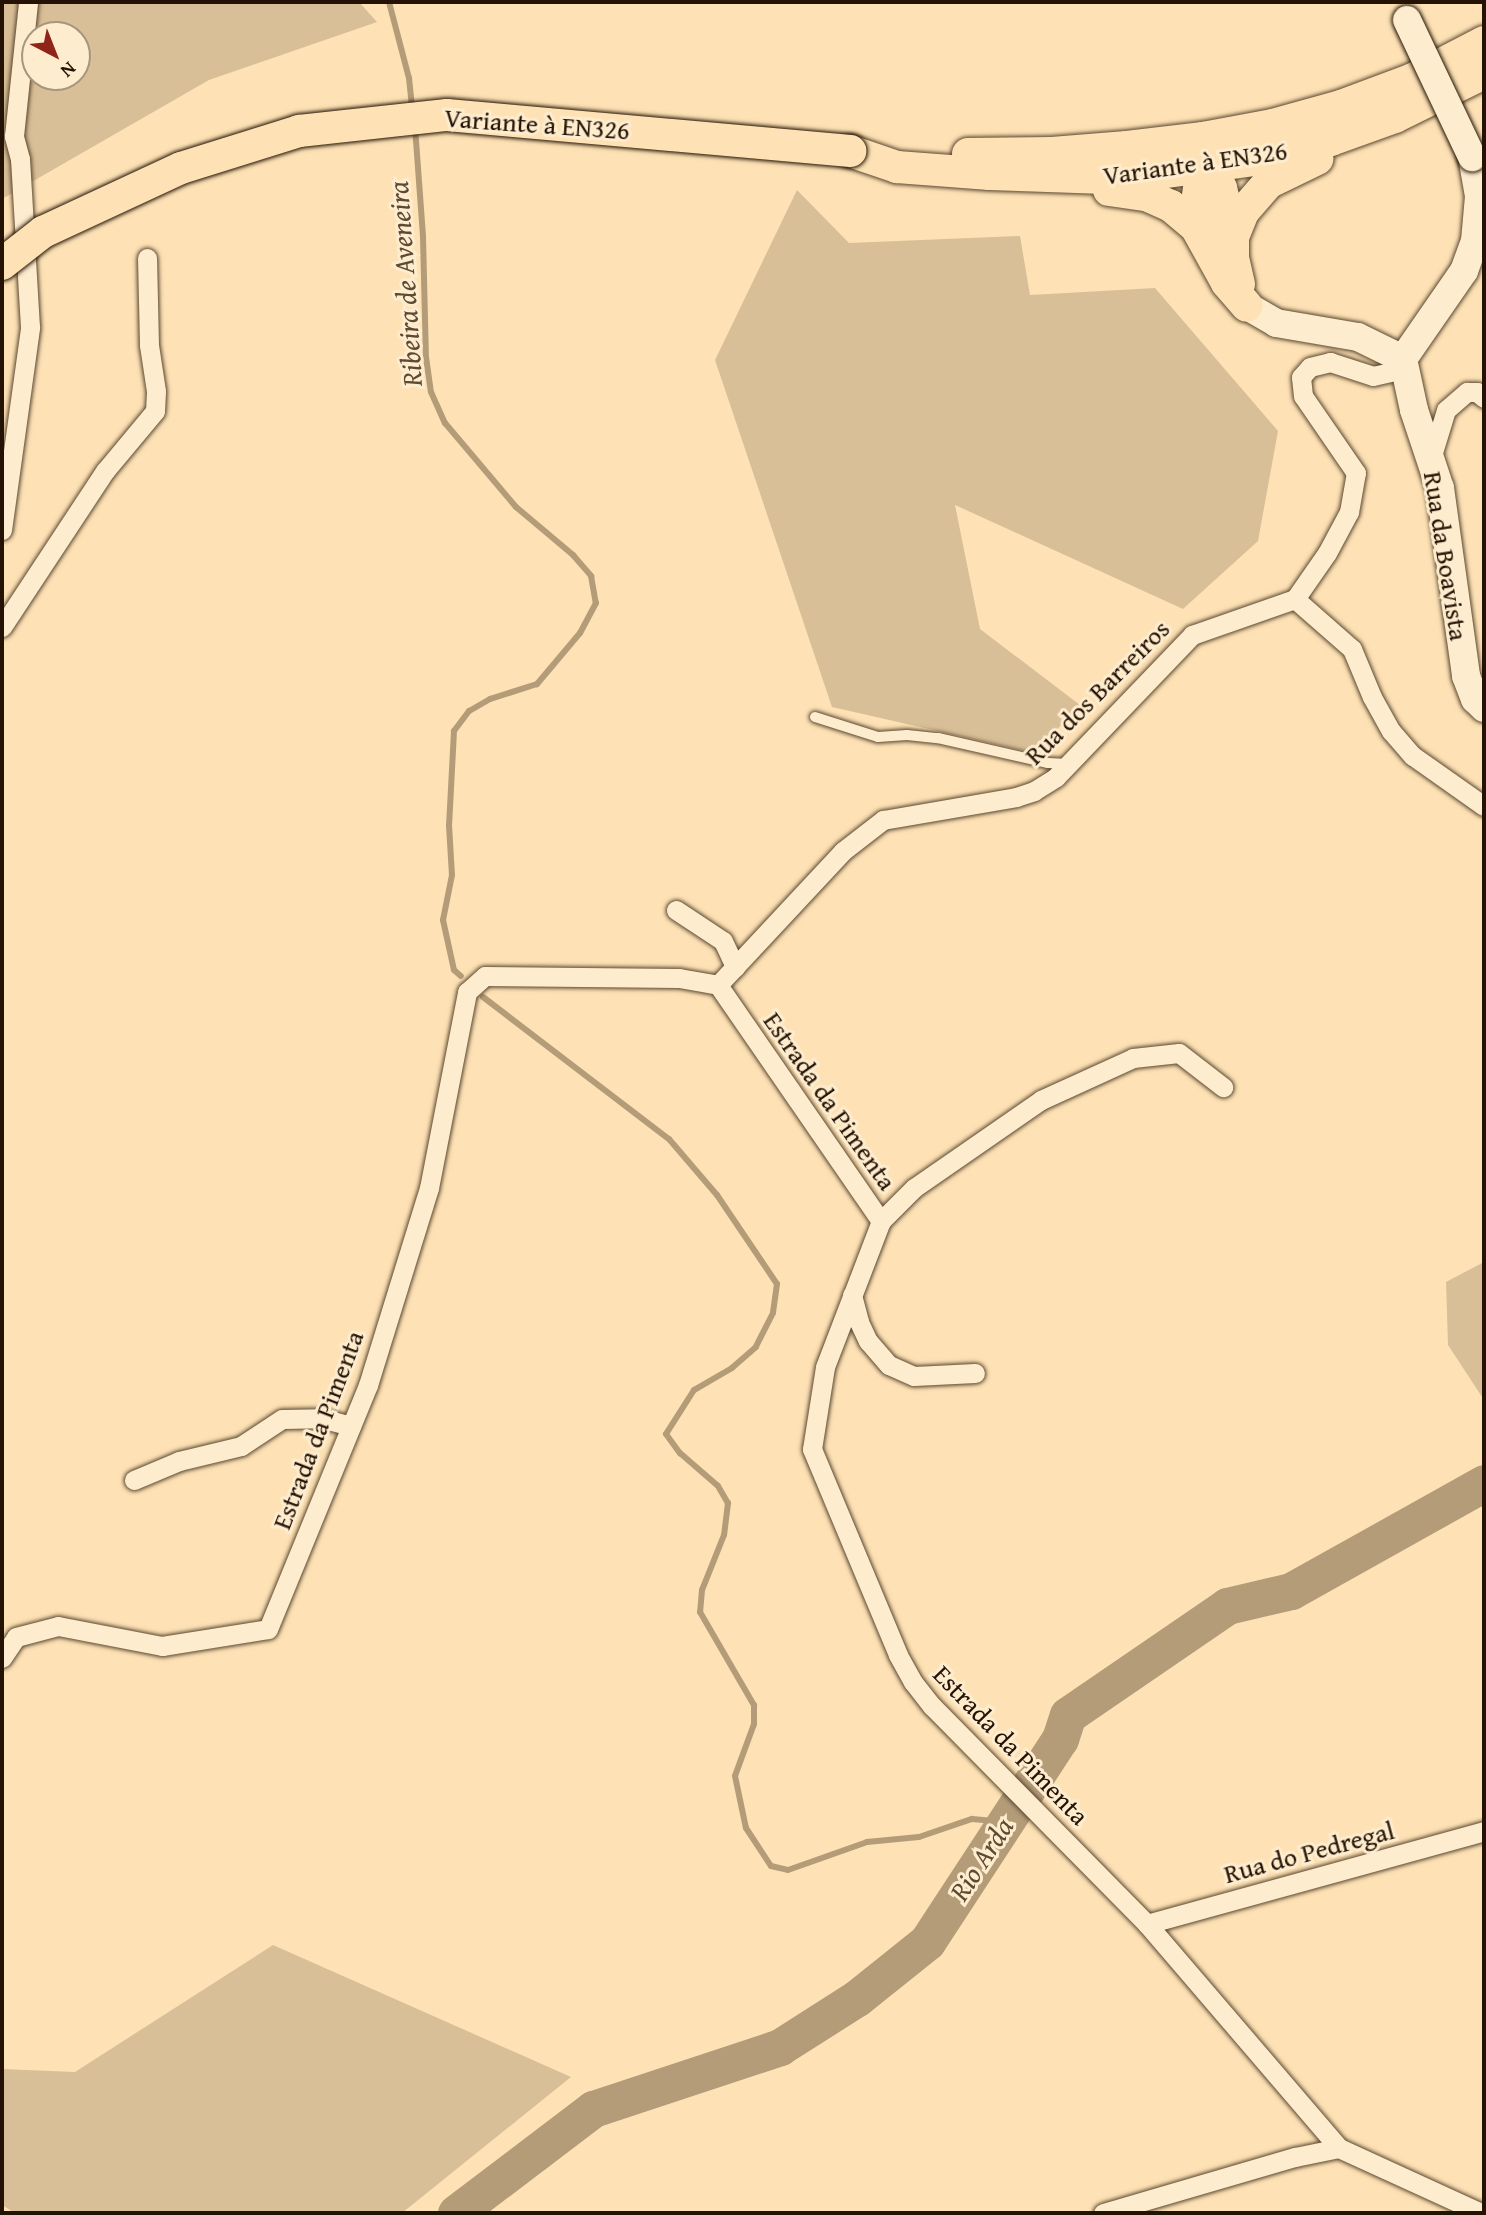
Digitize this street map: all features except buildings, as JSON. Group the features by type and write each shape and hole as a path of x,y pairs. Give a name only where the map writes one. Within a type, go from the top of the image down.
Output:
{"main road":[{"name":"Variante à EN326","path":"2,264 43,232 181,167 299,131 447,115 850,151 1052,153 1163,143 1273,125 1411,80 1484,42"},
{"name":"Variante à EN326","path":"850,151 897,167 1047,177 1105,178 1207,167 1262,159 1331,140 1395,117 1484,73"},
{"path":"1220,239 1254,195 1268,183 1305,164 1423,119 1484,87"},
{"path":"1247,306 1227,282 1220,239 1198,197 1200,179 1212,158 1232,144 1336,118 1383,90"},
{"path":"1163,143 1183,149 1207,167"},
{"path":"897,167 960,185 988,188 1123,190 1146,195 1171,206 1196,226 1220,239"}],"street":[{"path":"2,530 30,327 20,159 14,136 28,2"},
{"path":"1404,11 1472,158 1479,196 1475,241 1464,271 1403,359 1390,372 1373,376 1330,362 1310,367 1301,377 1303,396 1356,473 1349,512 1327,553 1295,599 1352,649 1372,697 1391,731 1413,756 1484,806"},
{"path":"2,627 105,471 155,411 156,391 149,345 147,258"},
{"path":"1247,306 1276,323 1358,337 1403,359"},
{"name":"Rua da Boavista","path":"1403,359 1414,410 1440,488 1466,676 1475,699 1484,708"},
{"path":"1430,459 1446,410 1467,392 1477,392 1484,398"},
{"name":"Rua dos Barreiros","path":"718,985 843,851 883,820 1016,797 1056,777 1192,635 1295,599"},
{"path":"676,909 723,941 735,967"},
{"name":"Estrada da Pimenta","path":"2,1658 16,1637 58,1626 162,1646 268,1629 368,1385 429,1188 467,992 485,976 679,978 718,985 881,1221 825,1367 812,1449 898,1655 913,1682 932,1706 1147,1924 1339,2148 1481,2213"},
{"path":"881,1221 914,1188 1041,1100 1133,1058 1179,1053 1223,1087"},
{"path":"852,1295 859,1322 868,1340 889,1365 914,1376 975,1373"},
{"path":"134,1480 179,1461 241,1446 282,1419 321,1418 351,1426"},
{"name":"Rua do Pedregal","path":"1147,1924 1484,1831"},
{"path":"1103,2213 1281,2160 1339,2148"}],"lane":[{"path":"815,718 878,737 906,735 937,738 1048,763 1069,764"}],"shaded area":[{"path":"2,2 359,2 377,22 209,80 2,199"},
{"path":"797,190 849,243 1020,236 1030,295 1155,288 1278,431 1258,541 1183,609 955,505 980,629 1080,705 1035,753 832,707 715,360"},
{"path":"1484,1262 1484,1400 1448,1345 1446,1282"},
{"path":"273,1945 571,2077 402,2213 15,2213 2,2205 2,2069 75,2072"}],"waterway":[{"name":"Ribeira de Aveneira","path":"389,2 409,78 412,109"},
{"name":"Ribeira de Aveneira","path":"415,127 423,237 426,357 431,392 445,423 516,507 573,555 591,576 596,603 580,633 537,684 490,699 469,711 454,731 449,825 452,875 443,920 454,970 461,976"},
{"path":"483,997 669,1139 717,1195 777,1284 773,1313 756,1347 732,1368 694,1390 666,1434 680,1453 718,1486 728,1503 724,1535 702,1590 700,1612 754,1705 754,1724 735,1776 746,1828 771,1866 788,1870 867,1842 919,1837 972,1819 1006,1822"},
{"name":"Rio Arda","path":"456,2213 593,2109 780,2047 857,1998 927,1942 1060,1739 1068,1715 1227,1606 1291,1591 1484,1483"}]}
